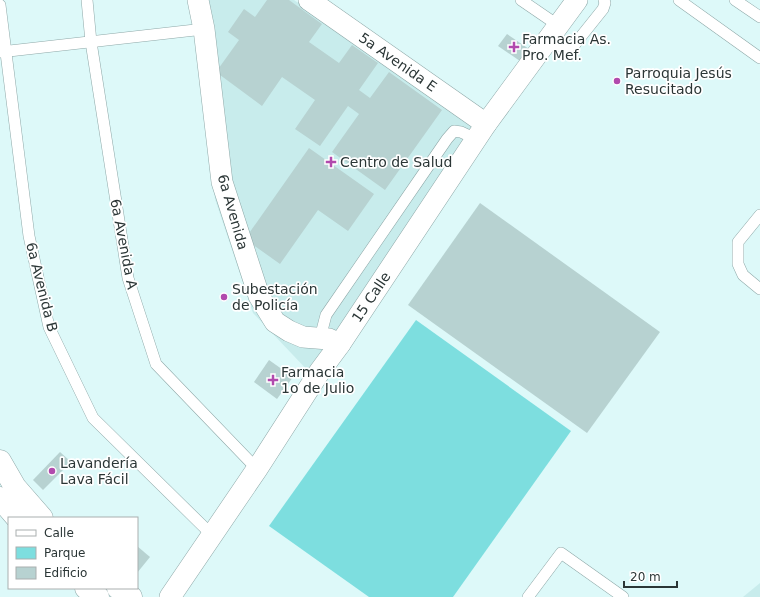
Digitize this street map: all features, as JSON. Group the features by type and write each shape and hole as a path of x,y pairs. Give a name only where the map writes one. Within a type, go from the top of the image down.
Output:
{"street":[{"name":"6a Avenida","path":"198,0 204,29 222,182 259,296 275,322 289,331 303,337 329,339 340,344"},
{"name":"5a Avenida E","path":"309,0 481,131"},
{"name":"15 Calle","path":"170,597 257,469 481,131 577,0"},
{"path":"0,461 15,487 41,517"},
{"path":"0,498 16,517"},
{"path":"87,589 98,597"},
{"path":"119,589 131,597"}],"lane":[{"name":"6a Avenida A","path":"86,0 91,42 128,278 156,364 257,469"},
{"path":"521,0 566,47 571,47 575,44 604,9 604,0"},
{"path":"679,0 760,58"},
{"path":"735,0 760,18"},
{"name":"6a Avenida B","path":"0,5 3,51 29,236 49,327 93,418 212,535"},
{"path":"3,51 204,29"},
{"path":"320,338 326,315 447,139 454,131 481,131"},
{"path":"760,215 738,242 738,264 743,275 760,289"},
{"path":"528,597 561,553 623,597"}],"shaded area":[{"name":"Centro de Salud","path":"195,0 294,0 475,126 311,374 253,313 215,199"},
{"path":"760,583 760,597 743,597"}],"green space":[{"path":"416,320 571,431 453,597 369,597 269,526"}],"building":[{"path":"267,0 289,0 322,24 309,42 339,63 352,45 378,63 359,90 370,98 389,72 442,110 385,190 332,152 359,114 348,106 320,146 295,129 315,100 282,77 262,106 216,72 239,40 228,32 244,9 255,17"},
{"name":"Farmacia As. Pro. Mef.","path":"507,34 529,49 520,61 498,46"},
{"path":"309,148 374,194 348,231 318,210 280,264 245,239"},
{"path":"480,203 660,332 587,433 408,305"},
{"name":"Farmacia 1o de Julio","path":"269,360 293,377 277,399 254,382"},
{"name":"Lavandería Lava Fácil","path":"60,452 71,462 43,490 33,480"},
{"path":"138,547 150,557 138,572"}],"place":[{"name":"Farmacia As. Pro. Mef.","path":"514,47"},
{"name":"Parroquia Jesús Resucitado","path":"617,81"},
{"name":"Centro de Salud","path":"331,162"},
{"name":"Subestación de Policía","path":"224,297"},
{"name":"Farmacia 1o de Julio","path":"273,380"},
{"name":"Lavandería Lava Fácil","path":"52,471"}]}
